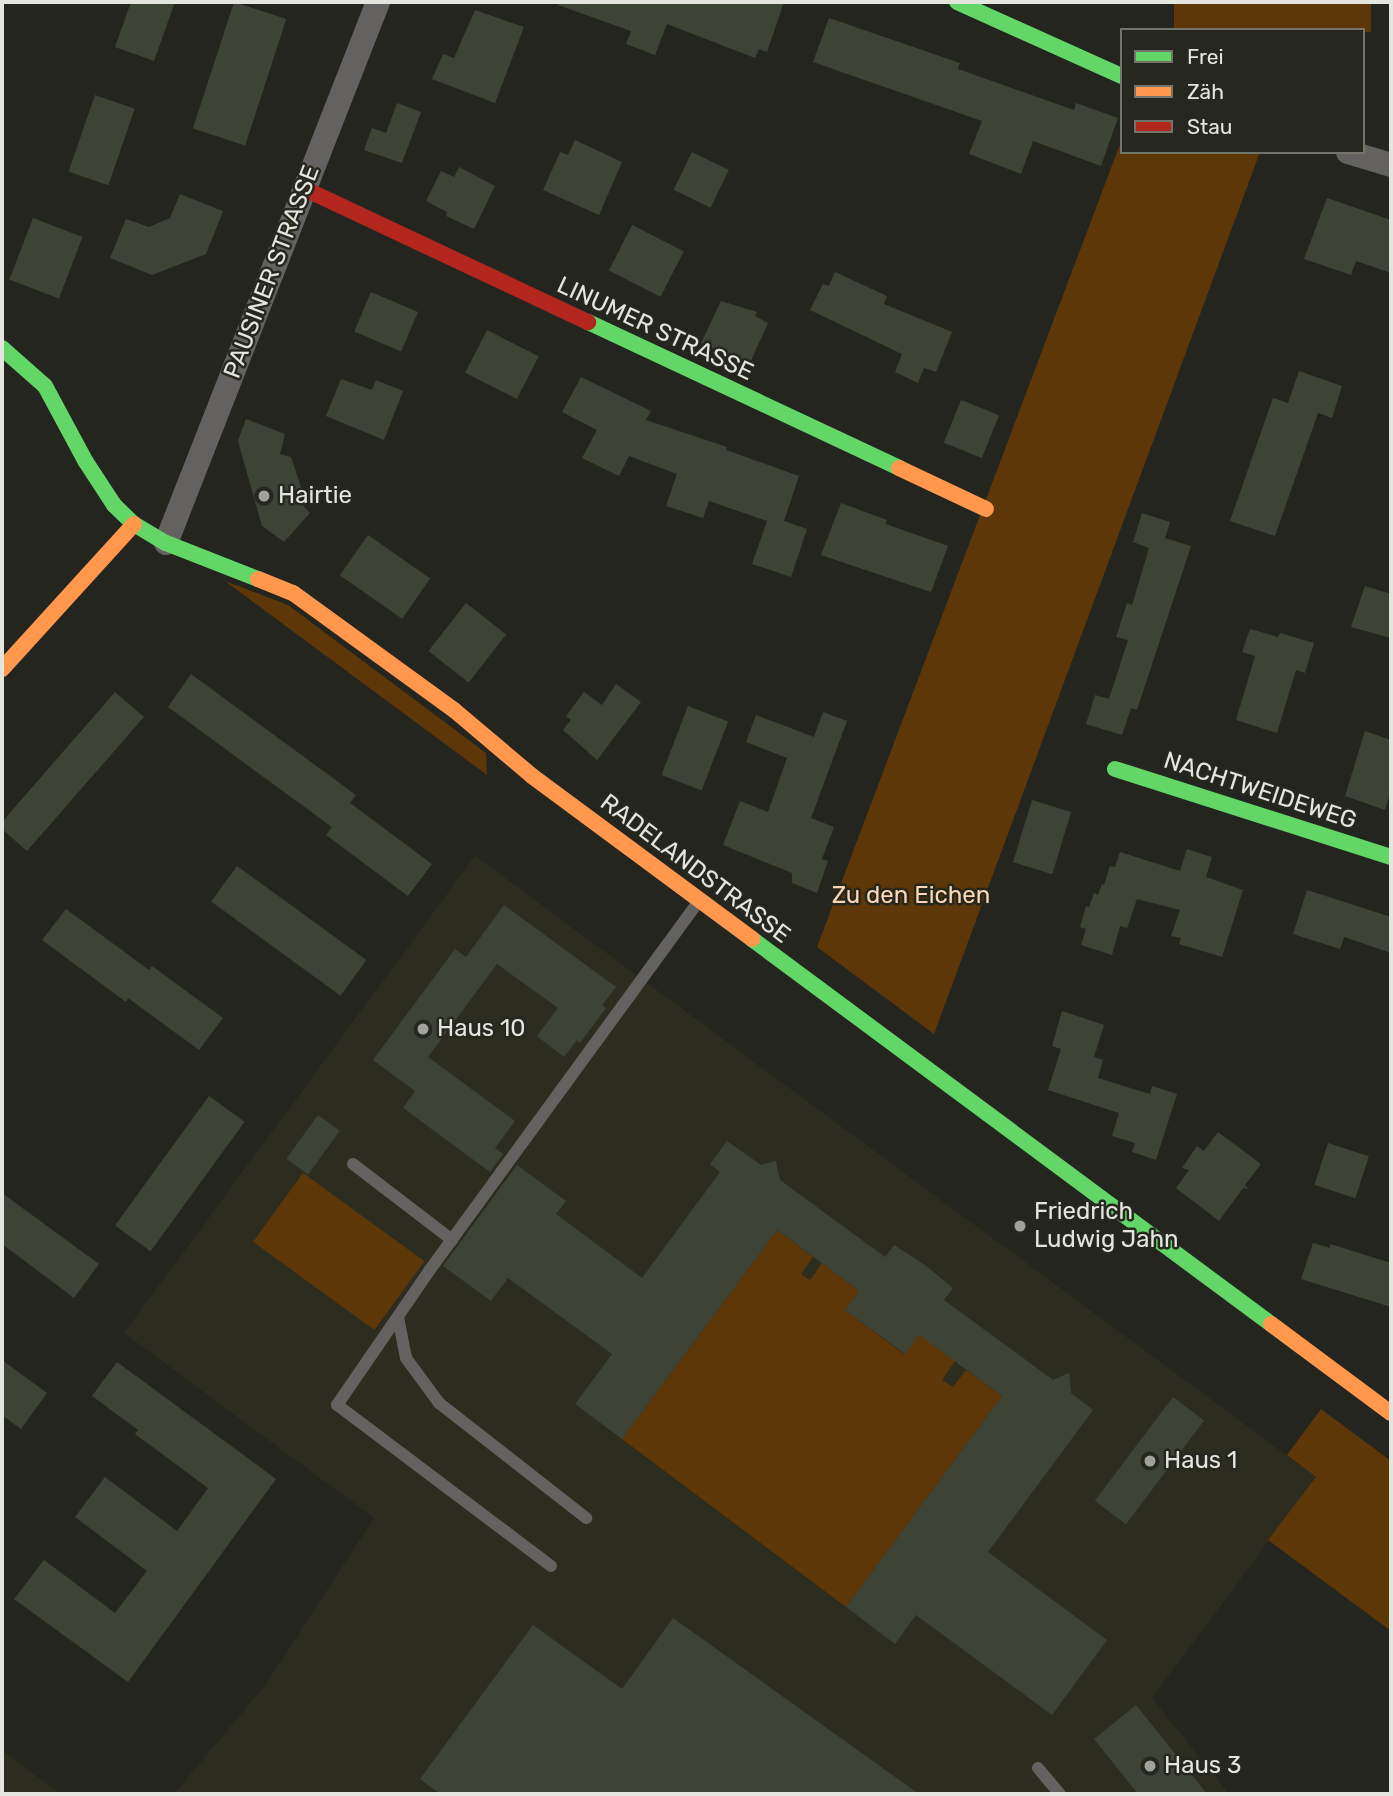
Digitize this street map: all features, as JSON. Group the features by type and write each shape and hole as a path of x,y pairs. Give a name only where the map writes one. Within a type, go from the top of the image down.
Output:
{"street":[{"name":"PAUSINER STRASSE","path":"166,543 378,2"},
{"path":"957,2 1120,75"},
{"path":"1355,154 1391,165"},
{"name":"LINUMER STRASSE","path":"305,189 986,509"},
{"name":"RADELANDSTRASSE","path":"2,348 45,386 67,422 86,462 114,505 134,524 166,543 293,593 454,710 529,774 1391,1413"},
{"path":"2,669 134,524"},
{"name":"NACHTWEIDEWEG","path":"1115,769 1391,857"}],"lane":[{"path":"551,1566 337,1405 452,1240 700,900"},
{"path":"353,1164 452,1240"},
{"path":"398,1317 406,1358 439,1403 586,1518"},
{"path":"1038,1768 1060,1794"}],"shaded area":[{"path":"475,856 1316,1477 1152,1698 1229,1794 174,1794 266,1684 374,1518 124,1333"},
{"path":"2,1750 60,1794 2,1794"}],"green space":[{"path":"1174,2 1371,2 1371,32 1365,32 1365,28 1174,28"},
{"name":"Zu den Eichen","path":"1120,144 1120,154 1259,154 934,1034 817,947"},
{"path":"225,581 288,605 486,753 487,775"},
{"path":"303,1173 424,1261 374,1330 253,1242"},
{"path":"777,1230 813,1257 801,1274 810,1280 822,1263 859,1291 845,1310 904,1354 919,1335 955,1361 942,1380 953,1387 966,1370 1002,1396 846,1607 622,1439"},
{"path":"1321,1409 1391,1461 1391,1631 1268,1540 1316,1477 1287,1455"}],"building":[{"path":"131,2 175,2 154,61 115,47"},
{"path":"234,2 286,19 245,145 193,128"},
{"path":"558,2 784,2 767,52 759,49 755,58 667,24 655,55 626,44 631,31 558,5"},
{"path":"475,10 524,27 495,103 432,79 443,54 454,58"},
{"path":"829,18 960,63 958,69 1074,110 1076,103 1118,118 1101,166 1033,141 1021,174 969,154 982,121 813,62"},
{"path":"95,95 135,109 108,185 69,172"},
{"path":"397,103 421,112 402,163 364,150 372,128 386,133"},
{"path":"575,140 622,162 599,215 543,190 560,152 568,155"},
{"path":"692,152 729,170 710,208 674,190"},
{"path":"459,167 495,186 474,229 446,216 447,212 426,201 441,171 454,177"},
{"path":"180,194 223,211 206,254 152,275 110,258 126,219 149,227 170,218"},
{"path":"1327,198 1391,220 1391,273 1356,261 1351,275 1304,259"},
{"path":"33,218 82,237 59,299 9,280"},
{"path":"632,225 684,251 661,297 609,270"},
{"path":"835,272 887,296 884,304 952,332 936,372 924,368 918,383 895,372 902,354 810,310 823,284 829,286"},
{"path":"371,292 418,312 401,352 354,332"},
{"path":"721,301 757,312 755,316 768,323 749,365 701,343"},
{"path":"487,330 539,356 517,399 465,373"},
{"path":"1299,371 1342,386 1332,418 1318,413 1275,536 1230,521 1273,398 1288,403"},
{"path":"581,377 651,411 646,420 727,447 726,450 799,476 784,521 807,529 791,577 752,564 767,521 709,501 703,518 666,506 677,474 629,456 619,476 582,458 597,430 562,412"},
{"path":"341,379 372,390 376,380 403,391 384,440 326,416"},
{"path":"961,400 999,415 982,458 944,443"},
{"path":"246,419 285,434 280,454 291,457 301,487 295,497 310,513 284,542 262,526 238,441"},
{"path":"841,503 887,520 886,524 948,546 931,592 821,555"},
{"path":"1142,513 1170,522 1165,538 1191,546 1137,710 1131,708 1122,735 1086,724 1095,695 1109,699 1128,640 1116,637 1127,603 1132,605 1149,548 1133,542"},
{"path":"368,535 430,579 402,619 340,575"},
{"path":"1365,586 1391,594 1391,638 1351,627"},
{"path":"466,603 506,634 469,682 428,651"},
{"path":"1250,629 1278,637 1280,633 1314,643 1305,673 1296,670 1277,733 1236,720 1255,656 1242,652"},
{"path":"191,674 356,795 350,803 432,864 408,896 326,835 332,827 168,707"},
{"path":"616,684 641,702 597,760 563,730 571,720 566,716 584,692 602,705"},
{"path":"115,692 144,717 27,851 2,829 2,822"},
{"path":"688,706 728,721 702,790 661,775"},
{"path":"823,712 847,721 811,818 834,827 822,859 828,861 817,893 792,883 792,873 723,845 740,801 768,812 787,758 746,742 756,715 814,737"},
{"path":"1365,731 1391,740 1391,790 1385,810 1345,796"},
{"path":"1032,800 1071,812 1052,874 1013,862"},
{"path":"1187,849 1212,857 1206,877 1243,890 1222,957 1179,944 1181,938 1171,936 1180,910 1137,899 1127,928 1120,926 1112,955 1081,945 1086,929 1080,927 1086,906 1089,907 1094,893 1098,895 1110,866 1115,867 1120,852 1180,871"},
{"path":"237,866 366,960 341,996 211,902"},
{"path":"1307,890 1391,917 1391,953 1344,937 1340,949 1293,934"},
{"name":"Haus 10","path":"504,905 616,987 602,1005 606,1008 580,1043 577,1040 564,1057 537,1036 558,1008 497,964 428,1057 515,1121 495,1148 503,1154 490,1172 403,1108 415,1091 373,1060 455,949 466,957"},
{"path":"66,909 149,970 152,966 223,1018 199,1050 128,998 126,1002 42,940"},
{"path":"1062,1011 1104,1025 1094,1057 1103,1060 1098,1078 1150,1094 1152,1086 1177,1094 1156,1160 1132,1152 1135,1143 1112,1136 1119,1113 1048,1090 1061,1049 1052,1046"},
{"path":"209,1096 245,1122 151,1251 115,1225"},
{"path":"318,1115 340,1131 308,1175 286,1159"},
{"path":"1218,1132 1261,1164 1245,1185 1248,1189 1243,1188 1219,1221 1176,1188 1189,1170 1182,1168 1197,1146 1204,1151"},
{"path":"727,1141 761,1165 776,1161 780,1180 885,1257 894,1245 925,1265 953,1288 944,1300 1053,1380 1069,1373 1071,1393 1093,1410 988,1552 1107,1640 1052,1715 916,1615 895,1644 846,1607 1002,1396 919,1335 905,1354 845,1310 859,1291 822,1263 777,1230 622,1439 575,1404 612,1354 508,1278 491,1301 443,1266 517,1165 566,1201 556,1214 642,1278 720,1172 710,1164"},
{"path":"1328,1143 1369,1156 1355,1198 1314,1185"},
{"path":"2,1193 99,1264 74,1298 2,1244"},
{"path":"1313,1243 1330,1248 1330,1244 1391,1263 1391,1307 1301,1279"},
{"path":"2,1360 47,1393 21,1429 2,1415"},
{"path":"117,1362 276,1479 128,1682 14,1599 44,1560 115,1613 147,1571 75,1517 105,1477 177,1531 208,1488 135,1434 138,1430 92,1396"},
{"name":"Haus 1","path":"1173,1397 1204,1420 1126,1524 1095,1501"},
{"path":"673,1618 919,1794 440,1794 420,1779 533,1625 622,1689"},
{"name":"Haus 3","path":"1136,1705 1207,1794 1138,1794 1094,1739"}],"traffic: fast":[{"path":"957,2 1120,75"},
{"path":"588,322 899,468"},
{"path":"2,348 45,386 86,462 114,505 134,524 166,543 258,579"},
{"path":"1115,769 1391,857"},
{"path":"752,939 1271,1324"}],"traffic: slow":[{"path":"899,468 986,509"},
{"path":"2,669 134,524"},
{"path":"258,579 293,593 454,710 532,776 752,939"},
{"path":"1271,1324 1391,1413"}],"traffic: jam":[{"path":"305,189 588,322"}],"place":[{"name":"Hairtie","path":"264,496"},
{"name":"Haus 10","path":"423,1029"},
{"name":"Friedrich Ludwig Jahn","path":"1020,1226"},
{"name":"Haus 1","path":"1150,1461"},
{"name":"Haus 3","path":"1150,1766"}]}
